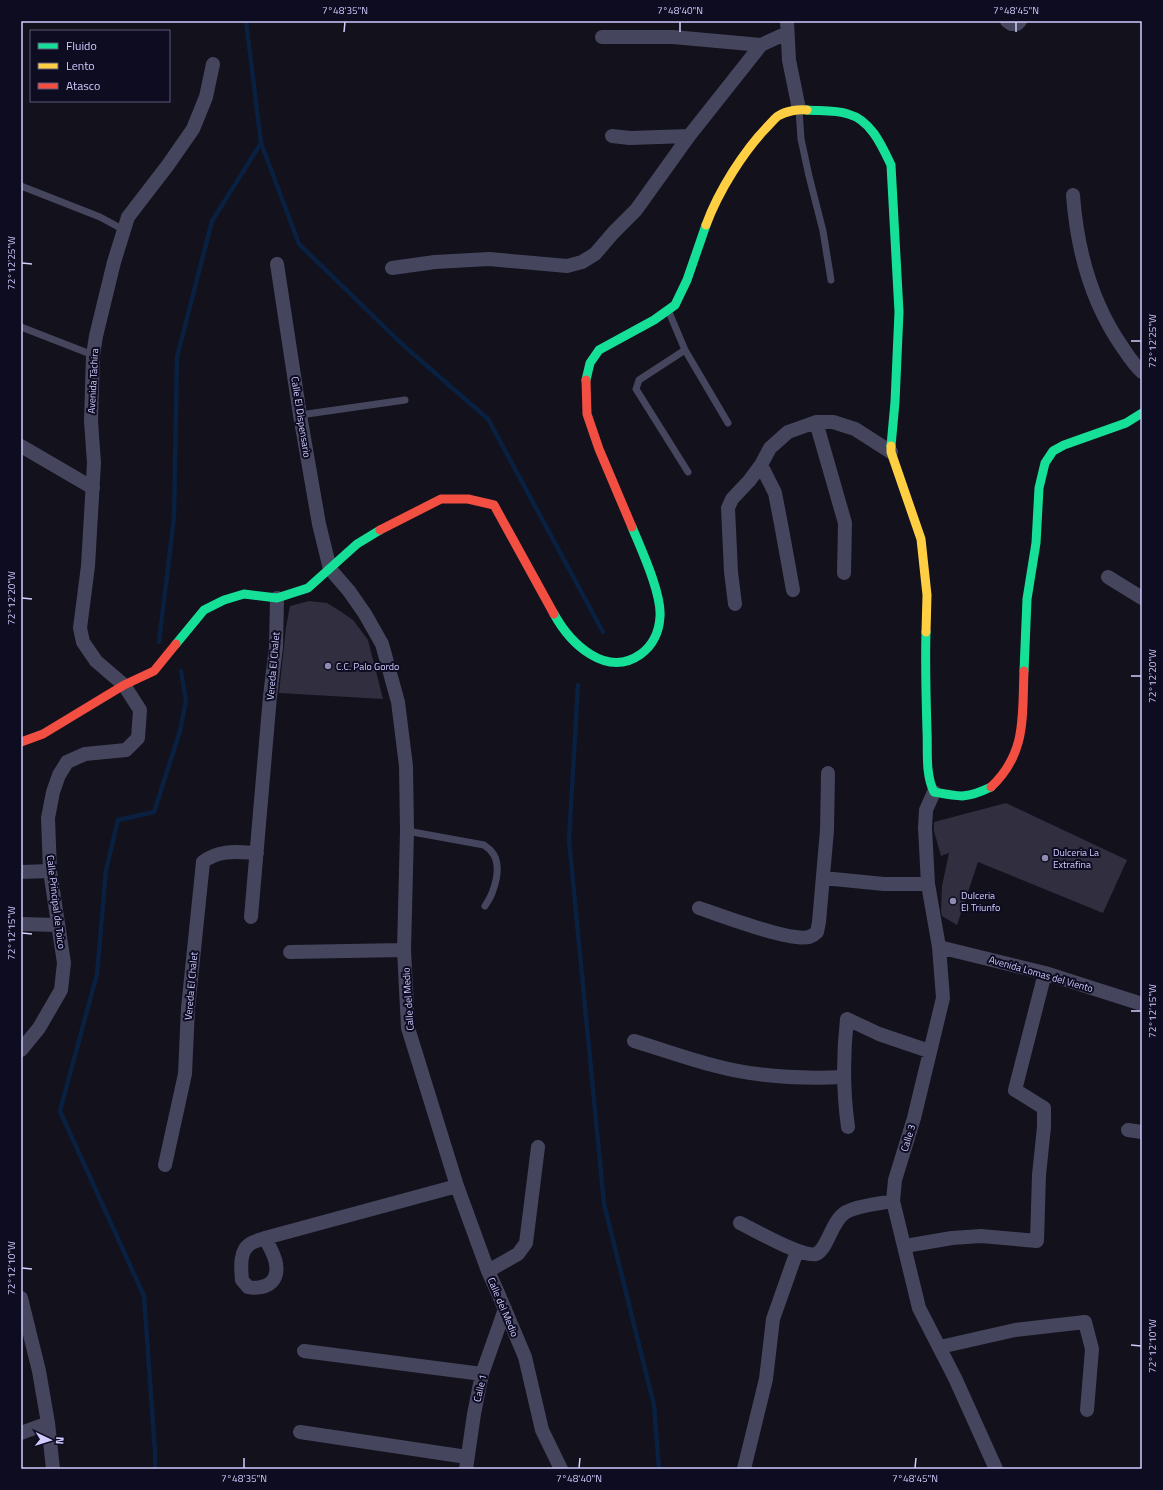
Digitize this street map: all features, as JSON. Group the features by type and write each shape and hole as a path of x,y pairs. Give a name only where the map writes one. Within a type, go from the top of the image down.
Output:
{"main road":[{"path":"21,742 43,734 124,685 154,671 204,610 224,600 244,594 277,598 308,588 357,544 367,537 441,499 468,499 494,505 560,627 578,646 604,661 619,663 635,658 649,648 656,636 660,617 658,597 640,546 598,449 588,414 585,384 590,363 599,350 654,320 675,305 688,280 711,211 735,169 757,137 778,116 799,109 848,114 860,120 873,132 882,146 891,166 899,312 891,452 921,539 927,595 925,661 928,765 930,784 934,792 958,797 975,795 992,787 1004,774 1019,743 1023,707 1027,599 1036,543 1039,488 1045,463 1053,451 1064,445 1126,423 1142,413"}],"street":[{"path":"1007,21 1011,24 1016,24 1020,21"},
{"path":"392,268 435,262 489,259 567,266 582,262 595,254 636,210 689,136 762,45 787,27"},
{"path":"787,27 789,60 799,109"},
{"path":"602,37 673,37 762,45"},
{"name":"Avenida Táchira","path":"124,685 96,661 83,642 80,628 88,566 93,488 94,464 91,420 93,355 114,262 128,217 168,165 193,129 206,97 213,64"},
{"path":"612,136 630,138 689,136"},
{"path":"1073,195 1075,223 1089,281 1110,330 1135,366 1142,372"},
{"name":"Calle El Dispensario","path":"277,264 300,415 319,524 330,569"},
{"path":"735,604 731,572 728,508 732,499 749,481 761,465 770,448 788,432 816,422 833,422 856,429 891,452"},
{"path":"816,422 845,523 844,572"},
{"path":"21,446 93,488"},
{"path":"761,465 775,493 793,590"},
{"name":"Calle del Medio","path":"330,569 349,591 365,614 382,644 398,702 406,766 407,831 404,950 408,1028 457,1186 488,1271 525,1357 542,1430 561,1469"},
{"path":"1108,577 1142,598"},
{"name":"Vereda El Chalet","path":"251,917 270,696 276,647 277,598"},
{"name":"Calle Principal de Toico","path":"21,1050 39,1028 60,990 64,963 50,871 48,818 53,792 59,775 66,762 85,754 126,750 138,738 140,710 124,685"},
{"path":"699,908 742,923 796,938 809,937 817,932 827,830 828,773"},
{"name":"Calle 3","path":"934,792 926,810 925,828 928,884 939,947 943,998 914,1118 895,1180 893,1201 919,1308 940,1347 996,1469"},
{"name":"Vereda El Chalet","path":"165,1165 185,1074 188,1008 203,862 209,857 233,851 257,853"},
{"path":"21,872 50,871"},
{"path":"823,878 884,884 928,884"},
{"path":"21,924 58,925"},
{"name":"Avenida Lomas del Viento","path":"939,947 1045,973 1142,1004"},
{"path":"290,952 404,950"},
{"path":"905,1246 952,1238 981,1236 1037,1241 1039,1175 1044,1127 1044,1108 1015,1090 1045,973"},
{"path":"848,1127 845,1106 844,1077 844,1043 847,1018 879,1034 929,1051"},
{"path":"634,1041 717,1066 770,1076 815,1078 844,1077"},
{"path":"488,1271 518,1254 526,1242 538,1147"},
{"path":"265,1238 457,1186"},
{"path":"740,1223 797,1251 816,1254 821,1250 834,1223 845,1212 893,1201"},
{"path":"744,1469 766,1379 773,1319 797,1251"},
{"path":"21,1298 22,1312 39,1371 48,1423 53,1469"},
{"name":"Calle 1","path":"466,1463 482,1374 505,1309"},
{"path":"940,1347 1015,1330 1085,1322 1092,1349 1087,1410"},
{"path":"304,1351 482,1374"},
{"path":"21,1433 48,1423"},
{"path":"300,1432 466,1463"}],"lane":[{"path":"799,109 801,139 823,231 831,280"},
{"path":"21,186 100,217 124,230"},
{"path":"668,310 685,350 728,423"},
{"path":"21,327 93,355"},
{"path":"685,350 639,380 636,389 688,472"},
{"path":"300,415 405,400"},
{"path":"407,831 484,845 492,851 497,865 497,879 493,895 485,906"}],"building":[{"name":"C.C. Palo Gordo","path":"309,601 327,603 353,620 368,640 383,699 279,693 286,627 290,606"},
{"name":"Dulceria La Extrafina","path":"1006,803 1127,860 1103,913 978,862 957,925 942,916 942,886 949,853 941,856 934,831 934,822"}],"waterway":[{"path":"159,642 174,517 177,357 212,221 261,143 246,21"},
{"path":"261,143 299,244 404,346 488,419 603,632"},
{"path":"155,1469 144,1296 60,1111 97,974 106,870 118,820 154,812 180,731 186,701 181,671"},
{"path":"578,685 569,840 604,1204 654,1405 659,1469"}],"traffic: fast":[{"path":"807,110 838,112 856,117 875,135 891,165 899,312 895,402 891,446"},
{"path":"586,380 590,363 599,350 654,320 675,305 687,280 706,225"},
{"path":"1024,671 1027,599 1036,543 1039,488 1045,463 1053,451 1064,445 1126,423 1142,413"},
{"path":"554,614 569,636 579,646 602,660 615,662 628,661 641,654 649,647 655,638 658,628 660,607 650,572 632,527"},
{"path":"176,644 204,610 224,600 244,594 277,598 308,588 357,544 380,530"},
{"path":"926,632 928,762 931,785 934,792 957,796 975,794 991,787"}],"traffic: slow":[{"path":"706,225 717,199 725,185 741,159 760,135 781,114 792,111 807,110"},
{"path":"891,446 891,452 921,539 927,595 926,632"}],"traffic: jam":[{"path":"586,380 587,414 599,449 632,527"},
{"path":"380,530 441,499 468,499 494,505 554,614"},
{"path":"21,742 43,734 124,685 154,671 176,644"},
{"path":"991,787 1003,774 1017,747 1022,719 1024,671"}],"place":[{"name":"C.C. Palo Gordo","path":"328,666"},
{"name":"Dulceria La Extrafina","path":"1045,858"},
{"name":"Dulceria El Triunfo","path":"953,901"}]}
